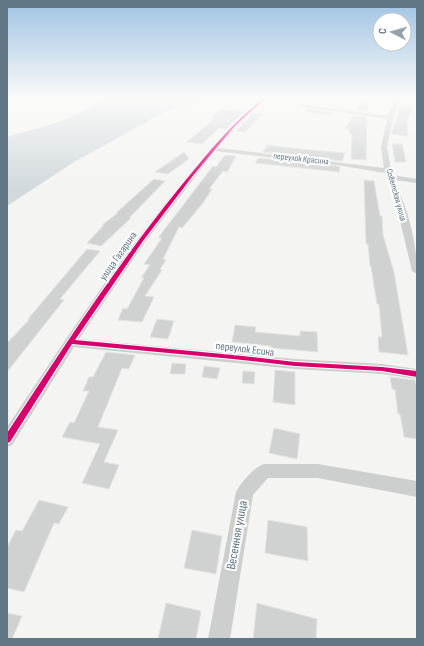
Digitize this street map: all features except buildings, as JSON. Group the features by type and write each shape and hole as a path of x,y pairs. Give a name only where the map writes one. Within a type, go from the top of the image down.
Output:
{"street":[{"name":"улица Гагарина","path":"7,440 70,342 154,221 230,129"},
{"name":"Советская улица","path":"388,129 384,147 389,174 399,200 417,271"},
{"name":"переулок Красина","path":"213,149 337,163 417,180"},
{"name":"переулок Есина","path":"70,342 295,364 382,369 417,374"},
{"name":"Весенняя улица","path":"219,639 245,492 264,471 318,471 417,489"}],"shaded area":[{"path":"33,129 133,129 74,162 7,206 7,137"}],"cycle path":[{"path":"7,440 118,272 166,207 231,129"},
{"path":"70,342 295,364 382,369 417,374"}]}
